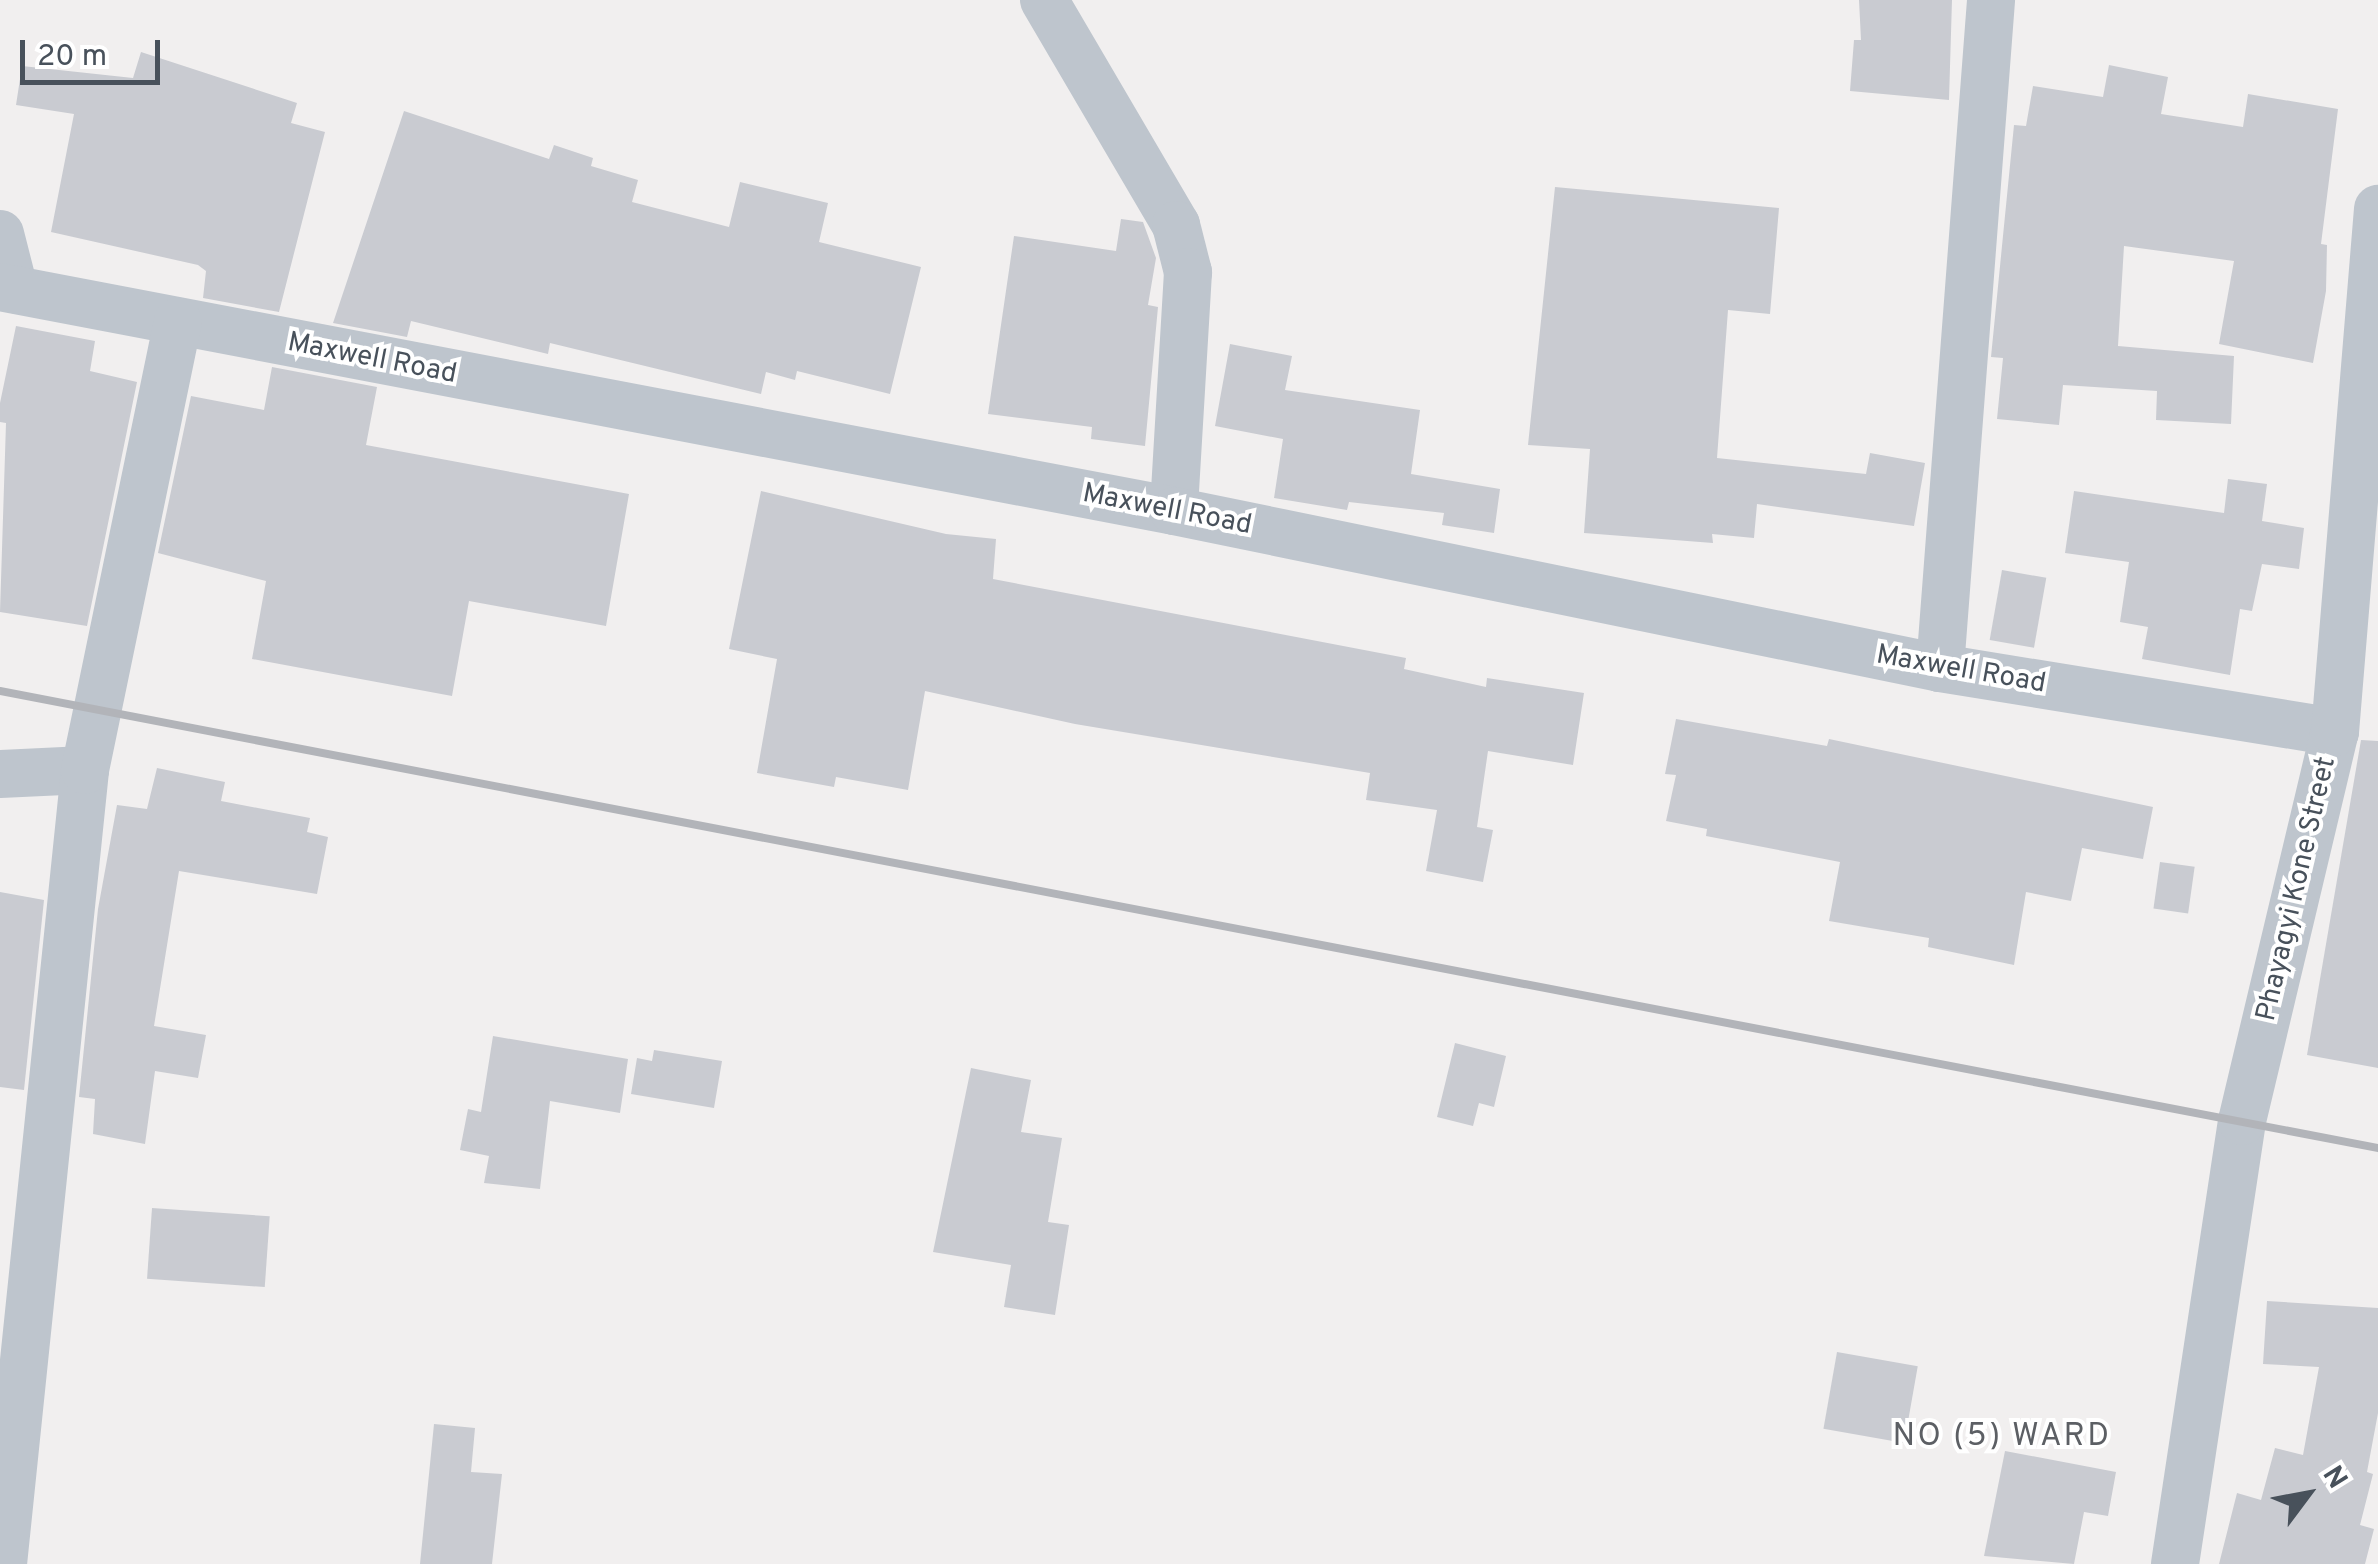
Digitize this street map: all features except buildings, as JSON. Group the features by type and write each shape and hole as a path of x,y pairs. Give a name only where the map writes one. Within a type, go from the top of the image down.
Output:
{"street":[{"path":"1044,0 1176,225 1188,272 1174,511"},
{"path":"1940,668 1991,0"},
{"name":"Phayagyi Kone Street","path":"2176,1564 2242,1121 2335,732 2378,209"},
{"path":"0,234 7,288"},
{"name":"Maxwell Road","path":"7,288 1174,511 1940,668 2335,732"},
{"path":"3,1564 84,770 178,322"},
{"path":"0,774 84,770"}],"railway":[{"path":"0,691 2378,1148"}],"district":[{"name":"NO (5) WARD","path":"2002,1437"}]}
